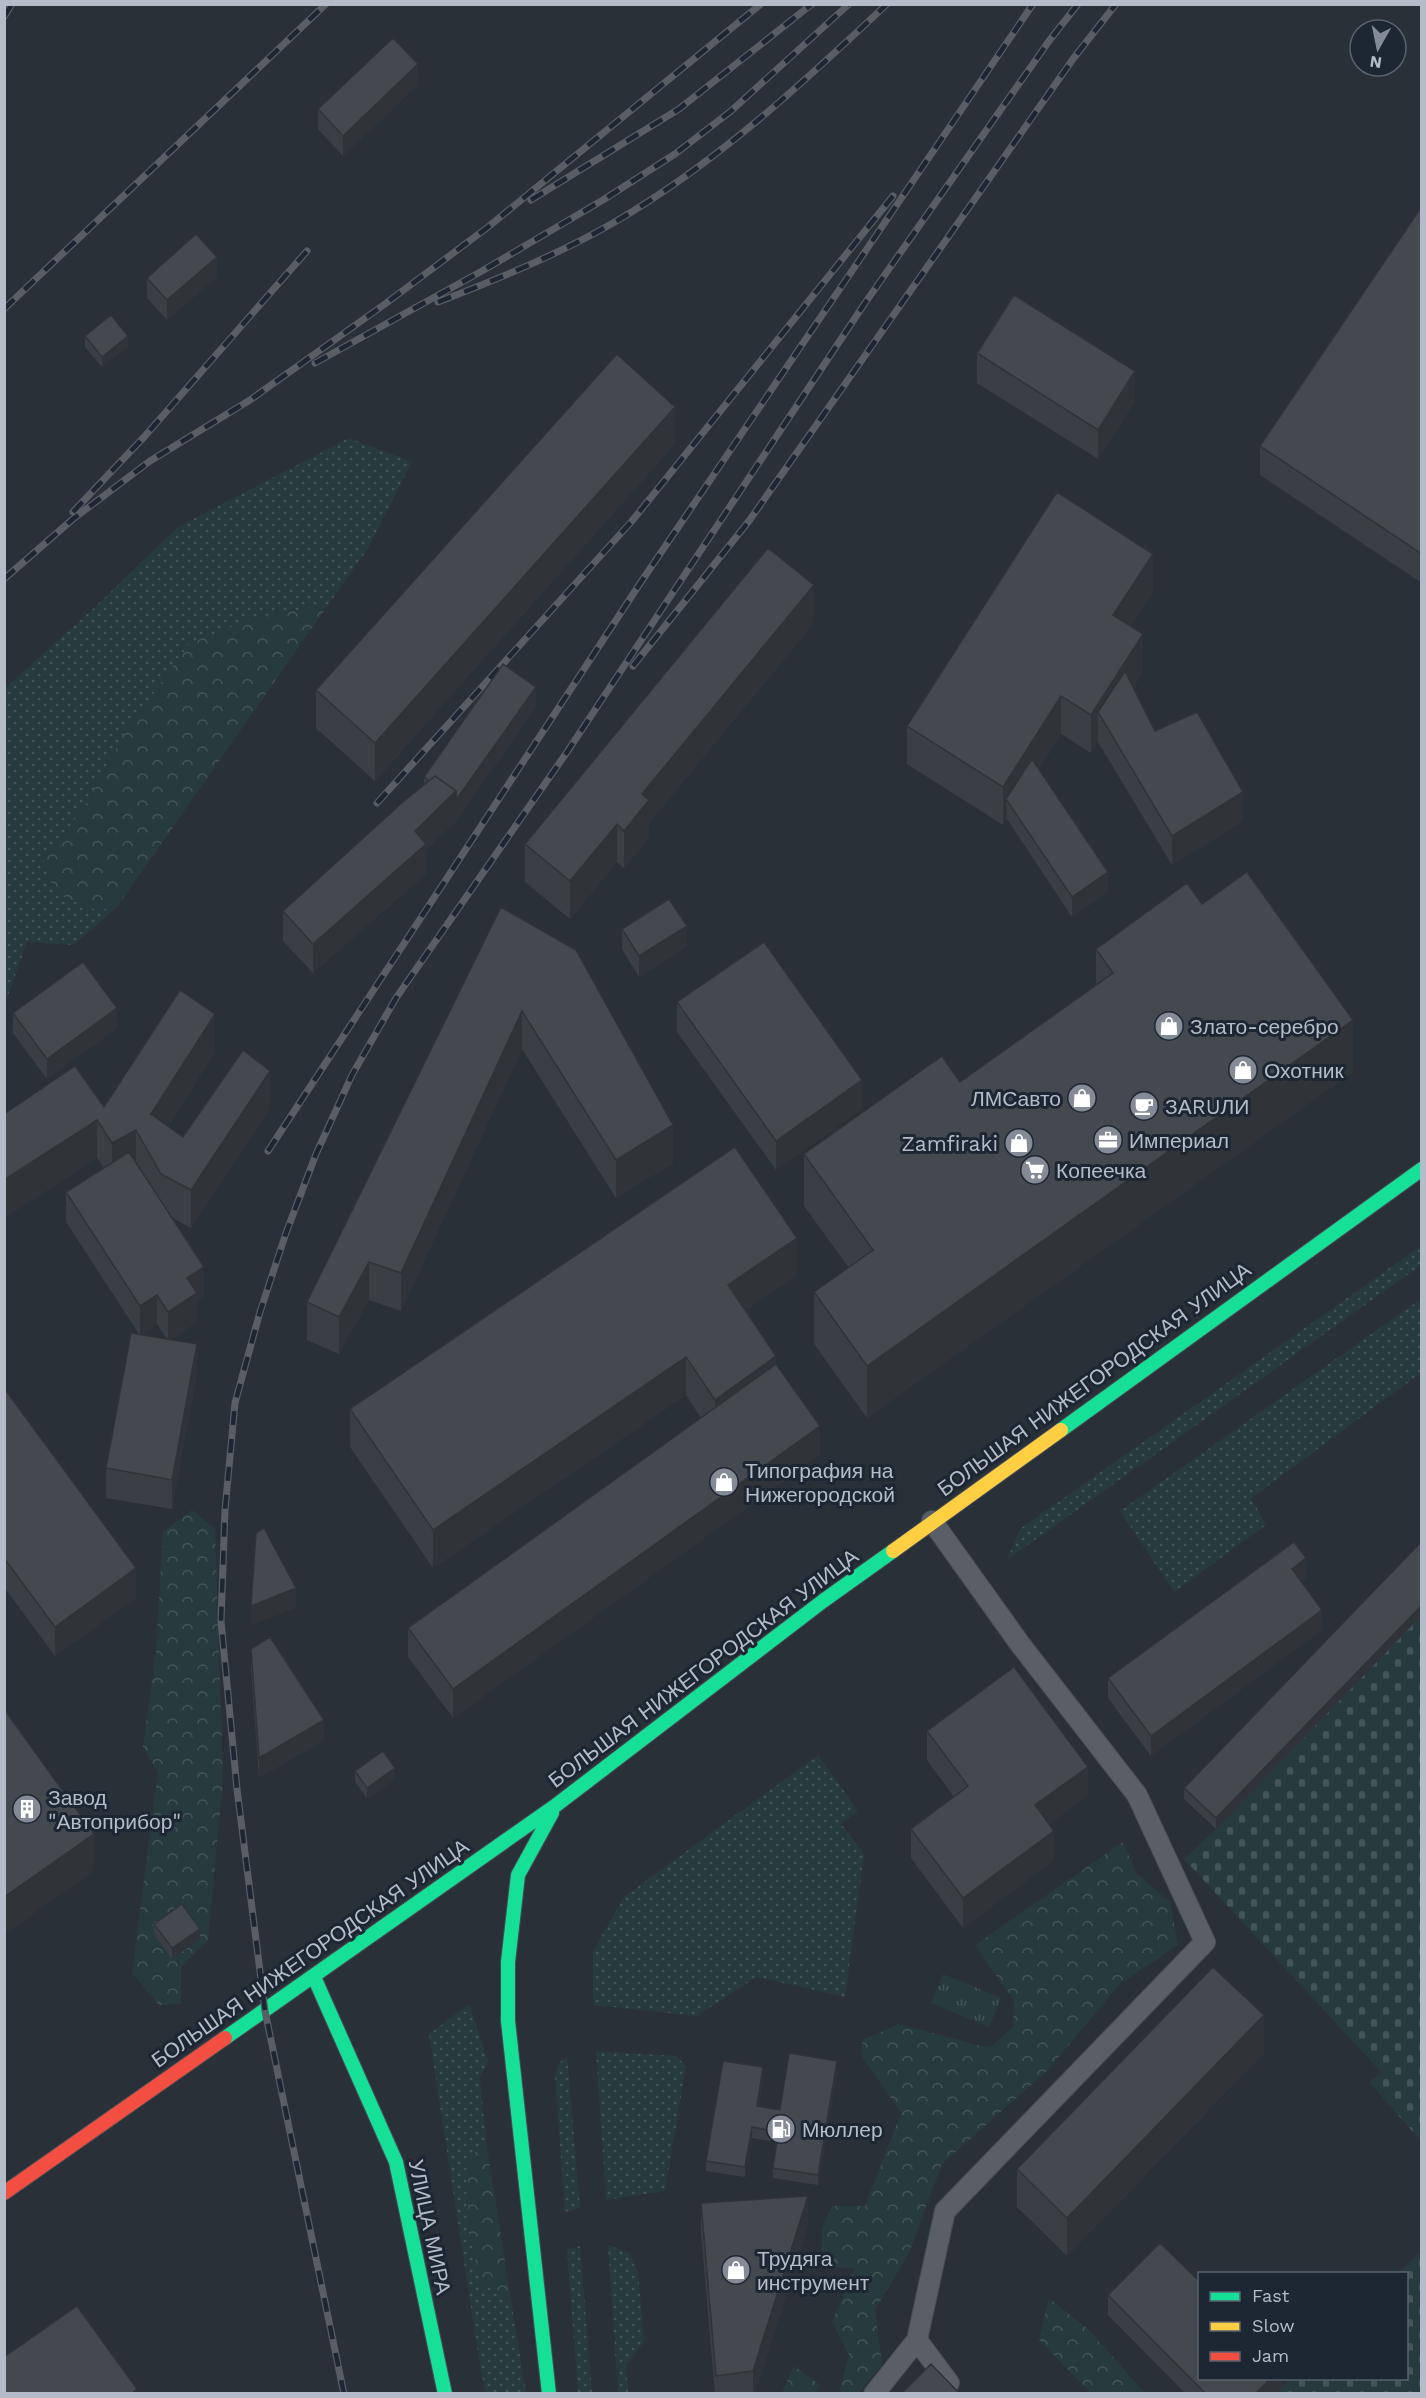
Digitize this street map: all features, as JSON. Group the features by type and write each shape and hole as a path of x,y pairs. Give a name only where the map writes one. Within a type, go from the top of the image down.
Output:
{"main road":[{"name":"БОЛЬШАЯ НИЖЕГОРОДСКАЯ УЛИЦА","path":"4,2193 555,1806 932,1521 1422,1169"},
{"path":"549,2394 508,2021 508,1962 518,1875 555,1806"},
{"name":"УЛИЦА МИРА","path":"314,1977 396,2162 445,2394"}],"lane":[{"path":"874,2394 917,2340 945,2211 1205,1942 1137,1796 1020,1644 932,1521"},
{"path":"917,2340 949,2383"}],"green space":[{"path":"349,438 412,462 367,550 328,605 254,618 123,735 88,801 96,910 117,907 74,945 27,942 5,1004 5,688 94,608 178,527"},
{"path":"328,605 117,907 96,910 55,893 43,862 88,801 123,735 190,643 254,618"},
{"path":"1421,1246 1421,1265 1007,1560 1020,1529"},
{"path":"1421,1299 1421,1373 1251,1498 1266,1525 1174,1592 1120,1511"},
{"path":"192,1510 215,1529 223,1780 208,1940 181,1967 181,2004 159,2005 132,1973 158,1772 143,1747 156,1652 163,1532"},
{"path":"1421,1615 1421,2141 1369,2082 1381,2072 1184,1859 1216,1829"},
{"path":"818,1755 858,1811 841,1824 864,1854 845,1997 756,1977 697,2016 593,2005 593,1951 624,1897"},
{"path":"1123,1842 1136,1873 1170,1902 1178,1945 1120,1984 1047,2071 942,2164 909,2253 875,2310 882,2364 859,2393 839,2393 849,2355 832,2322 855,2268 822,2267 822,2228 832,2206 865,2206 901,2113 861,2055 863,2040 898,2024 989,2048 1013,2027 1014,2001 975,1945"},
{"path":"943,1974 1001,1998 989,2027 931,2003"},
{"path":"469,2004 488,2061 480,2078 486,2140 468,2161 480,2282 511,2300 526,2393 486,2393 429,2034"},
{"path":"596,2051 676,2056 686,2066 665,2191 606,2200"},
{"path":"567,2056 580,2208 565,2212 555,2076 560,2062"},
{"path":"486,2140 511,2300 480,2282 468,2228 468,2161"},
{"path":"608,2245 629,2253 638,2272 644,2342 626,2365 628,2393 618,2393"},
{"path":"580,2246 592,2393 578,2393 567,2249"},
{"path":"1421,2251 1421,2393 1275,2393 1290,2380 1408,2380 1408,2272 1399,2272"},
{"path":"1049,2298 1089,2330 1145,2393 1091,2393 1039,2340"},
{"path":"794,2366 820,2385 817,2393 782,2393"}],"building":[{"path":"393,38 418,64 343,136 318,109"},
{"path":"1422,206 1422,554 1260,446"},
{"path":"196,234 217,257 167,300 147,278"},
{"path":"1014,295 1135,371 1098,430 977,353"},
{"path":"111,315 128,336 102,357 85,336"},
{"path":"617,354 675,407 375,743 316,690"},
{"path":"1057,492 1153,554 1113,615 1143,634 1091,715 1061,696 1003,787 907,726"},
{"path":"768,548 814,585 642,794 649,800 624,831 617,824 570,881 525,844"},
{"path":"503,664 536,687 456,800 456,791 435,776 429,781 424,777"},
{"path":"1125,671 1155,731 1197,712 1243,792 1172,836 1098,712"},
{"path":"1032,759 1108,872 1072,897 1006,799"},
{"path":"435,776 456,791 415,831 426,844 313,944 283,911 404,801"},
{"name":"Копеечка","path":"1247,872 1353,1020 867,1366 814,1292 873,1250 804,1154 942,1056 960,1082 1113,973 1096,949 1187,883 1202,904"},
{"path":"669,899 687,926 639,956 622,929"},
{"path":"501,907 576,950 673,1125 616,1160 522,1011 401,1273 369,1262 339,1317 307,1302"},
{"path":"764,942 862,1080 776,1141 677,1002"},
{"path":"83,962 117,1008 47,1059 13,1013"},
{"path":"180,990 215,1014 151,1114 183,1137 243,1050 270,1071 191,1190 161,1174 136,1130 112,1143 97,1120 4,1180 4,1114 75,1066 104,1107"},
{"path":"735,1147 797,1238 728,1285 776,1356 715,1400 686,1357 433,1530 350,1409"},
{"path":"129,1152 204,1267 187,1278 197,1293 168,1312 157,1295 140,1306 66,1192"},
{"path":"131,1333 197,1344 172,1480 106,1468"},
{"path":"776,1364 820,1426 453,1689 408,1628"},
{"path":"4,1388 136,1568 55,1627 4,1558"},
{"path":"264,1528 296,1588 251,1606 256,1533"},
{"path":"1422,1541 1422,1605 1216,1818 1184,1788"},
{"path":"1294,1542 1306,1558 1292,1569 1322,1610 1151,1736 1108,1678"},
{"path":"270,1637 324,1720 259,1758 251,1649"},
{"path":"1014,1667 1088,1767 1035,1805 1054,1831 963,1898 911,1829 968,1786 927,1731"},
{"name":"Завод \"Автоприбор\"","path":"4,1709 94,1834 4,1897"},
{"path":"383,1751 395,1768 367,1788 355,1771"},
{"path":"182,1904 200,1929 172,1948 154,1924"},
{"path":"1213,1967 1264,2015 1067,2218 1017,2169"},
{"path":"789,2053 837,2061 818,2175 773,2168 778,2132 752,2127 745,2167 706,2161 723,2061 763,2067 757,2106 780,2110"},
{"path":"808,2196 753,2371 716,2376 701,2203"},
{"path":"1160,2243 1198,2280 1198,2380 1269,2380 1255,2394 1206,2394 1108,2295"},
{"path":"77,2306 137,2389 131,2394 4,2394 4,2357"},
{"path":"931,2364 960,2394 901,2394"}],"railway":[{"path":"4,17 12,4"},
{"path":"4,309 326,4"},
{"path":"4,579 73,519 150,461 250,400 488,227 761,4"},
{"path":"531,200 679,109 812,4"},
{"path":"315,363 482,271 603,200 675,154 731,111 849,4"},
{"path":"438,302 549,256 592,235 650,200 686,176 756,122 887,4"},
{"path":"268,1151 641,582 1033,4"},
{"path":"344,2394 265,2011 237,1789 221,1621 225,1510 235,1403 260,1312 286,1233 316,1154 352,1075 396,998 567,752 865,303 1049,41 1078,4"},
{"path":"633,666 749,521 1073,59 1116,4"},
{"path":"377,803 632,521 893,196"},
{"path":"73,512 145,436 307,251"}],"traffic: fast":[{"path":"1061,1430 1422,1169"},
{"path":"225,2038 555,1806 823,1601 893,1551"},
{"path":"549,2394 508,2021 508,1962 518,1875 552,1813"},
{"path":"314,1977 396,2162 445,2394"}],"traffic: slow":[{"path":"893,1551 1061,1430"}],"traffic: jam":[{"path":"4,2193 225,2038"}],"place":[{"name":"Злато-серебро","path":"1169,1026"},
{"name":"Охотник","path":"1243,1070"},
{"name":"ЛМСавто","path":"1082,1098"},
{"name":"ЗАRUЛИ","path":"1144,1106"},
{"name":"Империал","path":"1108,1140"},
{"name":"Zamfiraki","path":"1019,1143"},
{"name":"Копеечка","path":"1035,1170"},
{"name":"Типография на Нижегородской","path":"724,1482"},
{"name":"Завод \"Автоприбор\"","path":"27,1809"},
{"name":"Мюллер","path":"781,2129"},
{"name":"Трудяга инструмент","path":"736,2270"}]}
